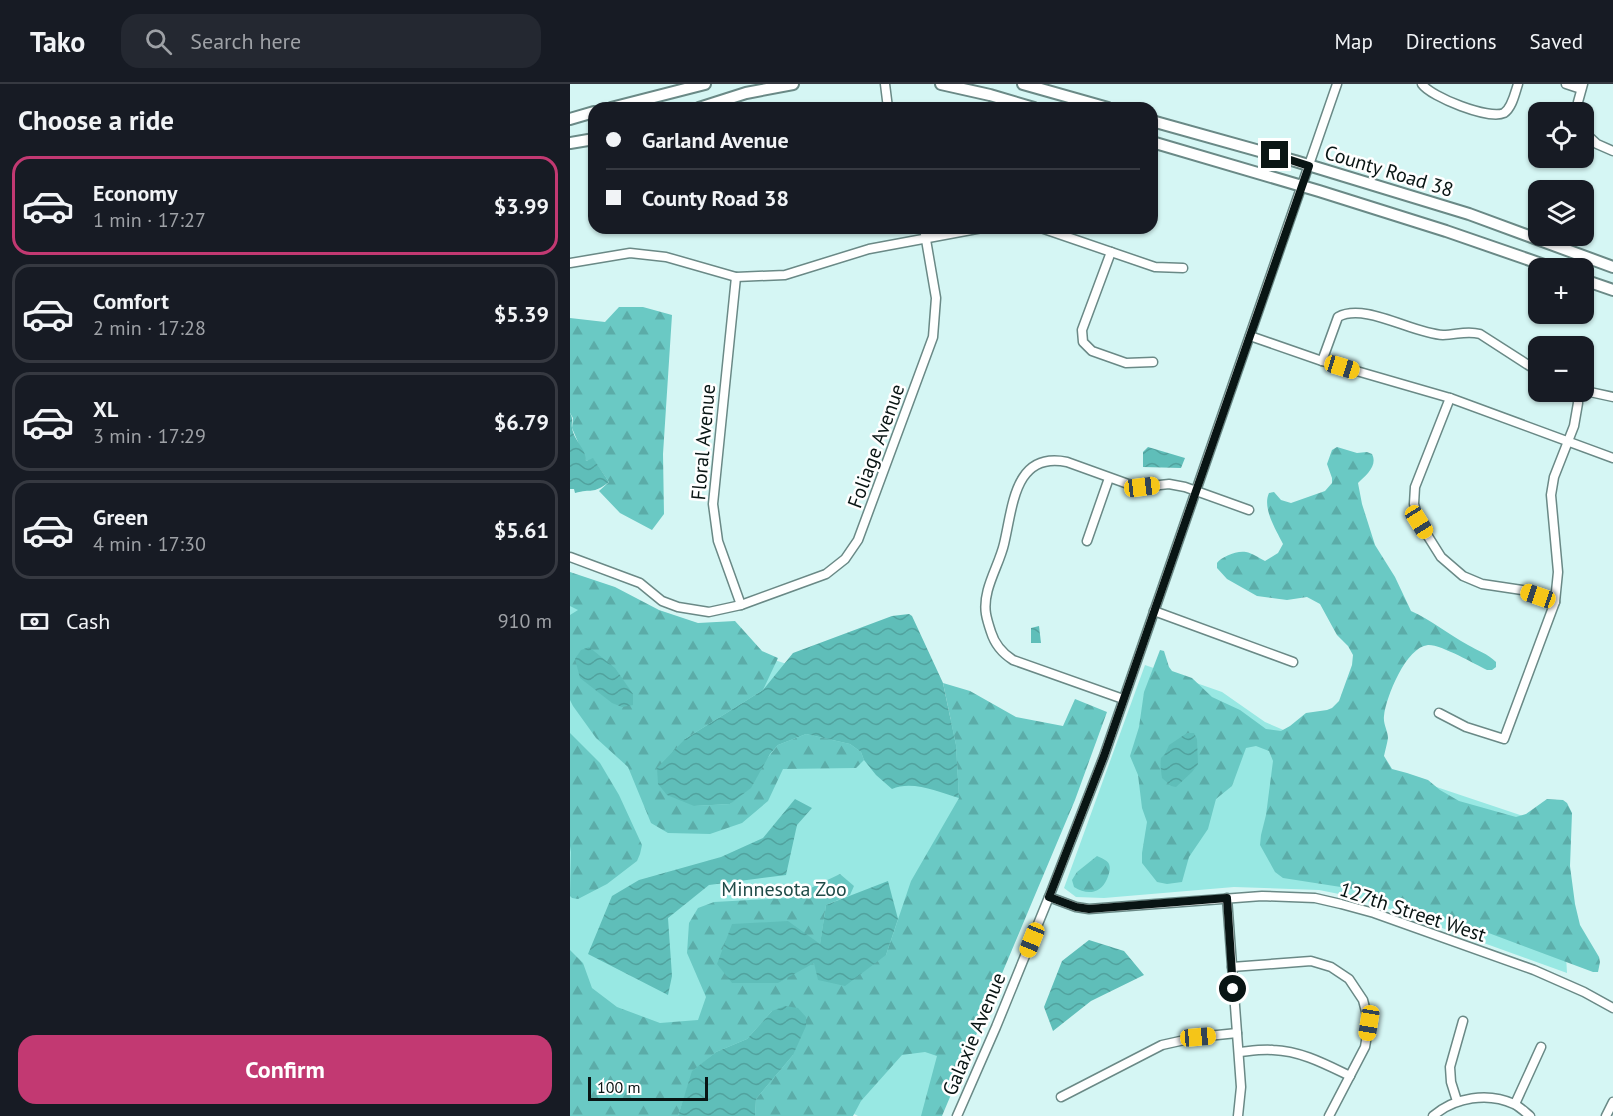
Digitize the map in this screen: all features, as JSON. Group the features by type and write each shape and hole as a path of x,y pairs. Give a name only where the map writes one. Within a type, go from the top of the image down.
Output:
{"main road":[{"path":"634,102 705,84"},
{"path":"718,102 746,93 793,84"},
{"path":"941,84 1014,102"},
{"path":"1023,84 1087,102"},
{"path":"570,119 588,114"},
{"name":"County Road 38","path":"1158,123 1468,214 1613,267"},
{"path":"570,143 588,140"},
{"name":"County Road 38","path":"1158,144 1302,186 1528,259"},
{"path":"1594,283 1613,290"}],"street":[{"path":"885,84 887,102"},
{"name":"Galaxie Avenue","path":"957,1116 996,1027 1099,768 1337,84"},
{"path":"1422,84 1431,93 1476,111 1495,115 1502,114 1510,107 1518,84"},
{"path":"1566,84 1582,87 1578,102"},
{"path":"1594,141 1613,152"},
{"name":"Foliage Avenue","path":"570,557 640,583 662,601 678,607 709,612 741,606 826,574 845,559 858,540 933,337 936,298 925,234"},
{"path":"570,263 630,253 666,257 736,277 785,275 869,249 948,234"},
{"path":"1058,234 1155,267 1183,268"},
{"path":"1111,252 1082,330 1083,342 1092,351 1126,363 1154,362"},
{"name":"Floral Avenue","path":"736,277 713,504 718,541 741,606"},
{"path":"1322,361 1338,317 1354,313 1370,315 1424,332 1443,335 1471,331 1480,334 1528,365"},
{"path":"1250,336 1322,361 1450,398 1613,458"},
{"path":"1594,393 1613,397"},
{"path":"1450,398 1415,487 1414,504 1419,522 1441,557 1463,576 1482,584 1522,590 1555,602"},
{"path":"1439,713 1466,727 1504,739 1555,602 1558,572 1551,495 1554,477 1569,441 1576,415 1576,402"},
{"path":"1123,699 1013,660 994,641 986,616 988,590 1004,545 1012,505 1022,480 1037,464 1046,460 1057,460 1128,484 1142,487 1169,484 1250,510"},
{"path":"1087,541 1109,478"},
{"path":"1154,611 1293,662"},
{"name":"127th Street West","path":"1049,897 1076,907 1089,909 1262,896 1315,898 1341,903 1534,970 1584,992 1613,1008"},
{"path":"1227,898 1241,1087 1238,1116"},
{"path":"1232,967 1311,961 1331,967 1349,979 1363,1000 1369,1023 1365,1047 1329,1116"},
{"path":"1457,1101 1450,1082 1450,1067 1463,1021"},
{"path":"1061,1097 1162,1045 1198,1037 1237,1033"},
{"path":"1515,1104 1541,1047"},
{"path":"1239,1052 1271,1049 1295,1052 1316,1059 1350,1076"},
{"path":"1433,1116 1457,1101 1487,1097 1515,1104 1530,1116"},
{"path":"1606,1116 1613,1102"}],"green space":[{"path":"619,307 643,307 672,315 663,454 664,514 652,530 620,513 599,491 609,482 593,459 586,461 572,428 570,318 605,322"},
{"path":"1337,447 1357,453 1372,454 1372,466 1358,483 1362,504 1375,545 1395,577 1411,611 1496,662 1496,667 1487,670 1449,651 1428,645 1412,654 1398,674 1389,697 1384,719 1388,738 1384,756 1392,769 1428,780 1459,801 1516,817 1526,814 1547,799 1563,800 1567,803 1572,813 1570,866 1575,904 1580,925 1599,957 1598,972 1462,923 1360,890 1283,878 1275,872 1260,845 1273,761 1269,751 1256,746 1246,748 1232,786 1216,799 1208,829 1189,857 1182,882 1167,884 1157,882 1142,863 1147,822 1142,808 1138,775 1130,756 1139,727 1144,692 1160,650 1164,651 1172,671 1192,678 1212,697 1240,710 1266,729 1281,731 1306,713 1327,710 1339,701 1352,665 1353,655 1337,635 1320,604 1307,597 1287,600 1257,596 1227,579 1217,568 1219,561 1234,553 1248,553 1265,561 1278,553 1283,544 1267,505 1269,493 1274,492 1281,500 1291,503 1325,491 1332,483 1327,464 1332,450"},
{"path":"570,572 615,587 659,610 698,623 735,621 762,651 778,658 763,690 685,739 694,806 730,804 778,745 806,734 850,744 861,752 864,760 856,768 783,769 768,801 742,823 710,834 668,833 651,823 628,767 596,738 570,700 570,615 578,610 570,606"},
{"name":"Minnesota Zoo","path":"570,595 730,645 1013,740 938,1116 858,1116 824,1099 811,1116 570,1116"},
{"path":"1145,665 1222,692 1265,722 1347,757 1526,817 1558,813 1567,973 1359,898 1319,890 1234,887 1104,898 1076,897 1064,888"},
{"path":"943,683 970,691 1016,717 1063,726 1075,699 1107,712 1075,800 942,1116 921,1116 937,1056 925,1052 902,1055 861,1101 853,1116 755,1116 756,1099 793,1055 772,1011 747,1039 716,1052 693,1071 678,1116 570,1116 570,950 583,963 592,988 617,1007 660,1023 698,1020 706,997 687,953 689,923 698,908 714,902 790,898 840,874 854,886 850,895 826,905 815,963 886,955 911,881 959,798 956,745"},
{"path":"570,733 600,763 619,795 642,845 637,861 607,884 578,899 570,896"},
{"path":"1097,856 1107,861 1110,866 1104,884 1094,892 1084,892 1074,887 1072,880 1077,872"}],"water":[{"path":"570,413 573,433 584,452 586,461 593,458 609,482 595,490 575,493 574,489 570,489"},
{"path":"1148,447 1185,458 1181,468 1143,467 1143,452"},
{"path":"909,614 912,616 943,683 956,745 959,798 917,786 892,789 876,775 864,760 861,752 850,744 806,734 778,745 770,754 751,788 730,804 694,806 667,795 658,784 657,768 685,739 763,690 793,653 892,616"},
{"path":"1039,626 1041,643 1031,643 1031,628"},
{"path":"589,647 615,668 633,694 633,705 622,707 612,703 580,678 575,659 581,650"},
{"path":"1187,733 1194,733 1197,739 1198,764 1176,787 1171,786 1162,778 1161,758 1169,745"},
{"path":"795,799 812,808 797,825 786,875 709,885 668,918 672,976 668,995 588,954 612,896 639,880 721,857 763,838"},
{"path":"888,881 898,919 886,955 845,986 818,980 814,963 778,983 732,983 717,964 732,924 788,921 820,944 826,905"},
{"path":"1089,940 1124,951 1144,975 1091,1001 1053,1031 1044,1007 1062,961"},
{"path":"785,1006 798,1008 806,1017 806,1026 793,1055 756,1099 755,1116 678,1116 692,1071 716,1052 747,1039 772,1011"}],"route":[{"path":"1233,989 1227,898 1089,909 1076,907 1049,897 1104,756 1309,166 1275,155"}]}
